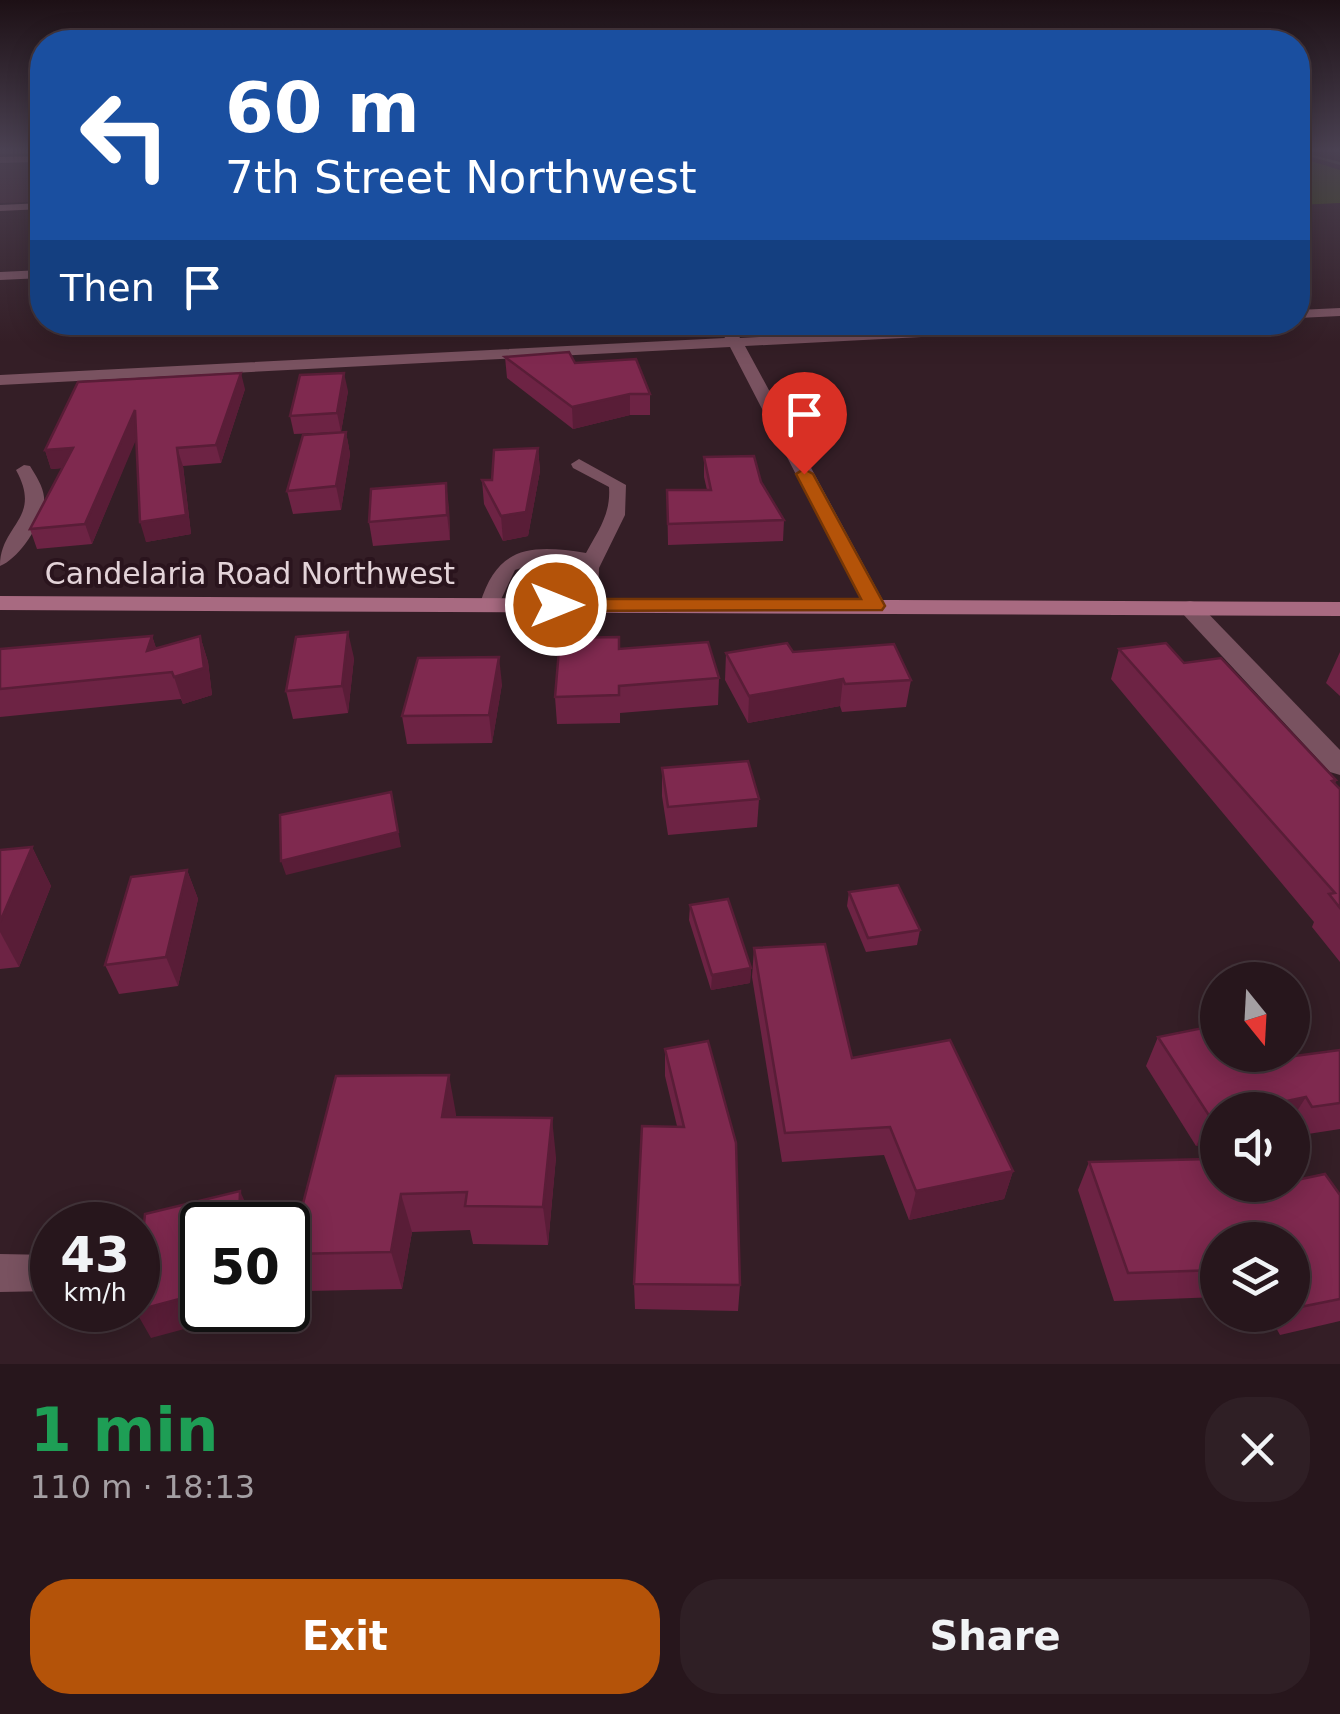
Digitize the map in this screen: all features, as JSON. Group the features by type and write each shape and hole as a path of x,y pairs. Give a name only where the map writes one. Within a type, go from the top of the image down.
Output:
{"main road":[{"name":"Candelaria Road Northwest","path":"0,603 1340,609"}],"street":[{"path":"1310,313 1340,312"},
{"path":"730,335 875,606"},
{"path":"0,380 874,335"},
{"path":"1190,608 1340,766"}],"lane":[{"path":"0,276 30,275"},
{"path":"579,464 617,485 620,504 608,537 590,560 588,605"},
{"path":"0,560 38,502 35,486 24,470"},
{"path":"490,604 499,576 508,564 544,555 590,560"},
{"path":"0,1273 30,1273"}],"building":[{"path":"569,352 575,363 636,359 650,394 630,394 572,407 505,357"},
{"path":"241,373 216,445 177,448 186,515 140,522 135,410 85,524 30,529 73,448 45,450 78,382"},
{"path":"344,373 337,413 290,416 300,375"},
{"path":"346,432 336,486 287,491 303,435"},
{"path":"538,448 526,512 501,516 482,480 492,480 494,450"},
{"path":"754,456 761,482 784,520 668,524 667,490 711,490 704,457"},
{"path":"446,483 447,515 369,522 371,489"},
{"path":"348,632 342,686 286,691 296,637"},
{"path":"152,636 147,651 200,636 204,668 174,677 172,672 0,689 0,649"},
{"path":"619,637 619,649 708,642 719,678 619,686 619,695 555,697 560,638"},
{"path":"787,643 793,652 894,644 911,680 845,684 843,679 749,696 726,653"},
{"path":"1166,643 1184,663 1221,658 1336,780 1332,781 1340,789 1340,908 1329,894 1335,893 1119,649"},
{"path":"499,657 489,715 402,716 418,658"},
{"path":"748,761 759,799 668,807 662,768"},
{"path":"391,792 398,832 281,861 280,815"},
{"path":"32,847 0,922 0,850"},
{"path":"187,870 166,957 105,965 131,877"},
{"path":"898,885 920,930 868,938 849,892"},
{"path":"728,899 751,968 712,975 690,905"},
{"path":"825,944 852,1058 950,1040 1013,1171 916,1191 890,1127 785,1133 754,948"},
{"path":"1200,1029 1200,1072 1310,1072 1310,1054 1340,1050 1340,1103 1312,1107 1310,1092 1200,1092 1200,1102 1158,1037"},
{"path":"708,1041 736,1143 740,1285 634,1284 642,1126 684,1127 665,1049"},
{"path":"449,1075 442,1117 552,1118 543,1207 465,1206 467,1192 401,1194 391,1252 310,1254 310,1202 303,1202 336,1076"},
{"path":"1200,1159 1200,1202 1310,1202 1310,1177 1325,1174 1340,1195 1340,1299 1310,1305 1310,1222 1200,1222 1200,1271 1128,1273 1089,1162"},
{"path":"240,1191 240,1202 195,1202"},
{"path":"180,1206 180,1299 160,1304 160,1210"}],"route":[{"path":"556,605 875,606 804,474"}]}
